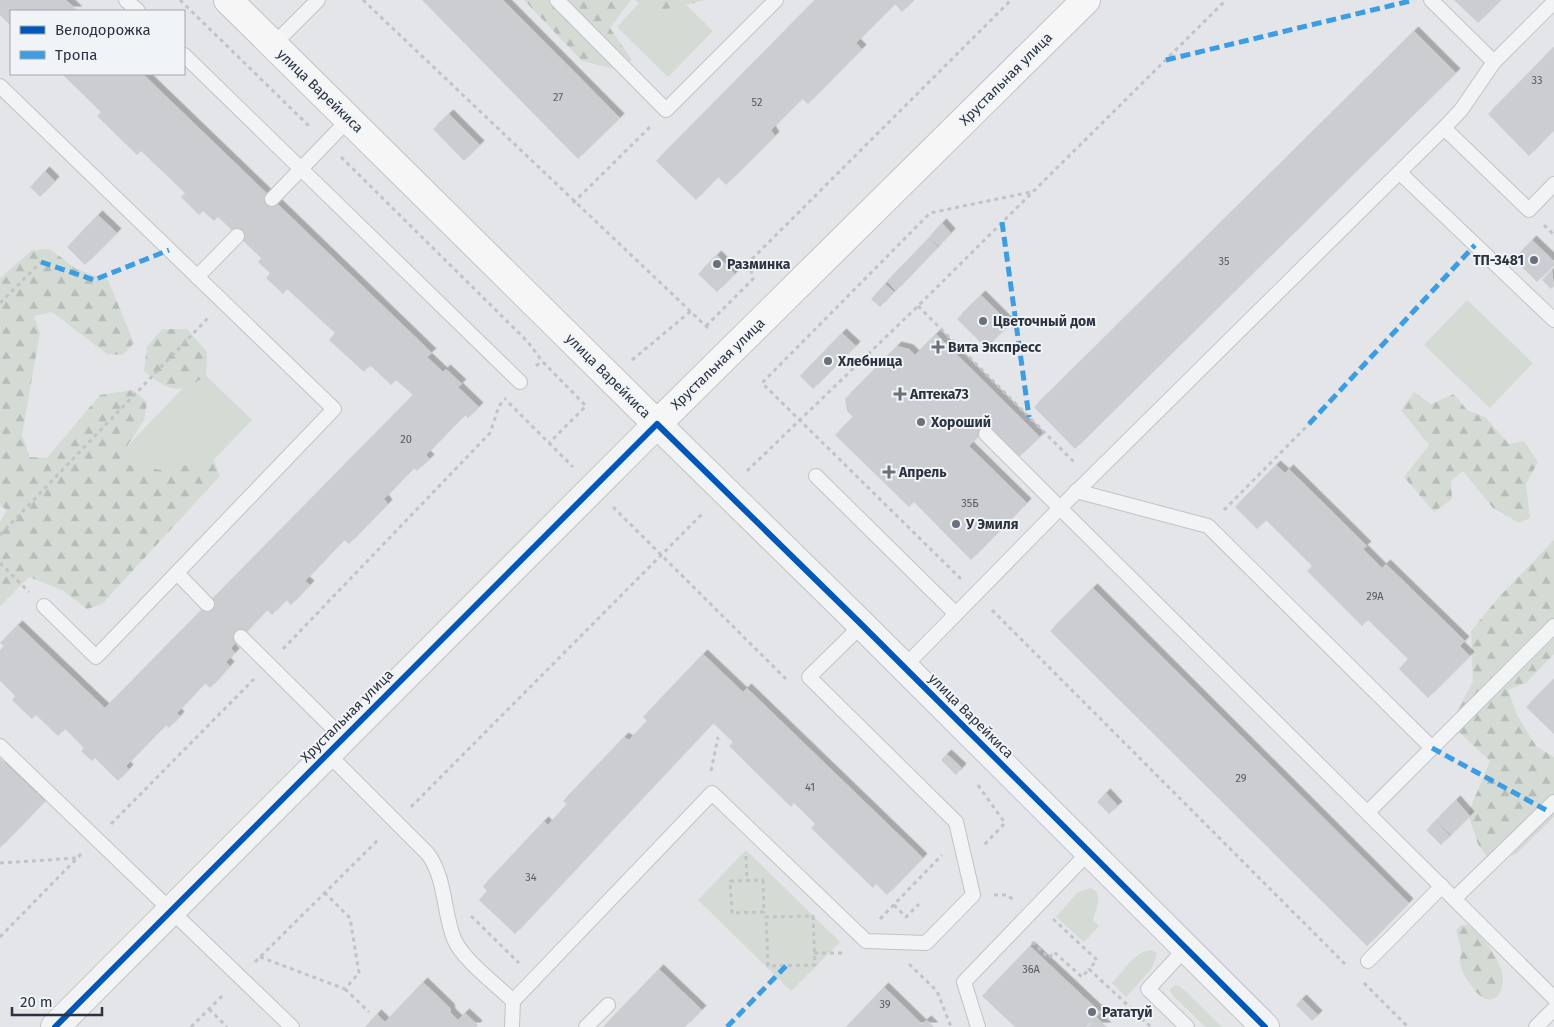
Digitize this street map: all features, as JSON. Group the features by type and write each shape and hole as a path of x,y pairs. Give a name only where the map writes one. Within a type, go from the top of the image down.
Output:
{"main road":[{"name":"улица Варейкиса","path":"228,0 657,424"},
{"name":"Хрустальная улица","path":"657,424 1086,0"}],"street":[{"name":"Хрустальная улица","path":"55,1027 657,424"},
{"name":"улица Варейкиса","path":"657,424 862,625 1265,1027"}],"lane":[{"path":"126,0 137,10"},
{"path":"273,45 318,0"},
{"path":"557,0 666,110 776,0"},
{"path":"1430,0 1494,62"},
{"path":"904,667 1076,491 1444,128 1461,110 1494,62 1554,2"},
{"path":"185,57 520,382"},
{"path":"0,86 334,409 96,657 44,606"},
{"path":"272,199 350,119"},
{"path":"1444,128 1529,210 1554,184"},
{"path":"1400,173 1554,320"},
{"path":"197,276 236,236"},
{"path":"986,434 1554,998"},
{"path":"816,476 956,614"},
{"path":"1076,491 1208,526 1432,748"},
{"path":"177,574 207,604"},
{"path":"512,1027 513,1000 712,793 866,940 926,943 974,895 956,822 809,678 862,625"},
{"path":"1368,812 1554,626"},
{"path":"241,637 428,854 436,869 452,931 459,948 513,1000"},
{"path":"0,746 170,912 292,1027"},
{"path":"1455,898 1554,802"},
{"path":"978,1027 964,982 1089,852"},
{"path":"1368,961 1442,886"},
{"path":"1186,948 1148,989 1187,1027"},
{"path":"586,1027 608,1005"},
{"path":"1536,1027 1554,1009"}],"path":[{"path":"180,0 528,342 542,361 586,406 549,443"},
{"path":"363,0 573,203 691,310 710,331"},
{"path":"706,326 752,279 749,262 1011,0"},
{"path":"573,203 666,110"},
{"path":"1033,192 930,213 762,383 1352,971"},
{"path":"0,303 41,262"},
{"path":"0,534 224,302"},
{"path":"918,306 1090,478"},
{"path":"629,362 691,310"},
{"path":"505,399 792,685"},
{"path":"1208,526 1309,424"},
{"path":"0,564 44,606"},
{"path":"711,772 718,736"},
{"path":"873,926 953,844 964,854 976,854 1004,823 973,778"},
{"path":"0,863 77,858"},
{"path":"764,912 732,912 730,881 763,880 768,966 815,965 813,916 766,917"},
{"path":"325,893 350,918 360,973 345,988"},
{"path":"894,905 906,917 919,904"},
{"path":"1030,940 1049,958 1054,952 1082,977 1097,960 1038,905"},
{"path":"814,953 851,953"},
{"path":"260,957 345,988 369,1012"},
{"path":"904,959 937,991 950,1027"},
{"path":"1089,969 1151,1027"},
{"path":"1359,978 1408,1027"},
{"path":"209,1009 227,1027"}],"green space":[{"path":"524,0 631,0 610,28 632,60 615,69 582,61"},
{"path":"634,0 706,0 658,11"},
{"path":"642,0 681,0 713,31 668,77 617,27"},
{"path":"50,249 76,269 108,280 134,343 123,355 107,354 52,312 34,316 40,333 22,435 30,457 47,458 100,395 133,390 147,402 144,420 126,448 129,465 162,470 214,460 220,476 102,604 87,609 62,590 29,577 0,606 0,522 7,510 0,505 0,278 32,250"},
{"path":"1467,300 1533,363 1490,408 1424,345"},
{"path":"162,329 187,329 207,352 206,376 188,386 174,388 168,387 144,371 147,347"},
{"path":"200,370 252,420 171,504 119,455"},
{"path":"1414,392 1431,404 1454,394 1467,410 1485,417 1509,444 1524,441 1538,462 1526,484 1530,518 1519,523 1493,508 1463,471 1451,481 1452,499 1434,512 1404,477 1429,445 1401,410"},
{"path":"1554,540 1554,654 1526,683 1508,690 1517,715 1536,746 1554,757 1554,817 1516,854 1488,858 1478,844 1468,814 1490,761 1450,724 1473,681 1471,631 1498,598"},
{"path":"746,850 840,942 791,991 698,900"},
{"path":"1090,888 1095,890 1098,897 1093,920 1099,926 1084,942 1056,917 1078,892"},
{"path":"1461,925 1468,925 1482,938 1500,966 1503,985 1499,994 1493,999 1487,999 1475,991 1462,969 1460,962 1461,949 1456,930"},
{"path":"1151,950 1157,953 1152,968 1126,997 1112,983 1135,958 1145,951"},
{"path":"1175,985 1181,987 1222,1027 1206,1027 1172,995 1170,990"}],"building":[{"path":"0,0 66,0 77,10 10,10 10,25 0,15"},
{"path":"422,0 503,0 620,118 578,159"},
{"path":"815,0 914,0 902,12 895,4 856,43 862,49 808,104 802,99 771,130 775,136 726,185 718,177 696,200 656,161"},
{"path":"1454,0 1501,0 1478,23"},
{"path":"1414,31 1456,73 1075,449 1034,407"},
{"path":"1554,47 1554,130 1529,156 1488,114"},
{"path":"63,75 144,75 432,353 427,357 443,372 446,369 462,384 458,387 479,407 468,418 465,415 426,455 430,459 417,471 414,468 384,499 388,504 349,544 344,540 305,581 310,585 291,605 286,600 272,615 267,610 231,648 235,653 226,662 230,666 210,688 205,683 177,713 180,716 169,728 166,725 126,766 129,769 118,781 95,758 92,761 81,751 84,748 65,729 58,736 36,715 32,719 12,700 15,696 0,681 0,650 4,646 0,643 18,625 105,708 413,395 396,380 391,385 370,365 364,372 329,340 335,333 287,289 283,294 266,278 270,273 258,262 261,258 218,217 214,221 203,211 199,215 181,197 185,193 141,151 137,155 97,116 101,112"},
{"path":"449,114 480,145 464,161 433,129"},
{"path":"45,171 55,181 40,197 30,187"},
{"path":"98,215 117,233 85,265 67,247"},
{"path":"942,223 951,233 939,246 929,237"},
{"path":"929,238 938,247 896,291 887,281"},
{"name":"ТП-3481","path":"1532,240 1554,261 1554,265 1537,282 1514,259"},
{"name":"Разминка","path":"717,255 735,274 717,292 698,274"},
{"path":"1552,270 1554,286 1551,289 1542,280"},
{"path":"885,284 894,292 880,307 871,299"},
{"name":"Цветочный дом","path":"981,295 1010,324 986,348 957,319"},
{"name":"Хлебница","path":"842,333 856,346 813,389 800,376"},
{"name":"Хороший","path":"936,334 1040,437 1019,457 988,427 969,446 1027,503 971,560 914,502 909,507 835,435 853,417 847,411 845,399 897,346 909,349 915,355"},
{"path":"1276,465 1285,473 1289,469 1367,546 1363,549 1382,568 1386,564 1465,641 1460,646 1470,656 1428,698 1399,669 1408,659 1368,620 1362,626 1307,571 1312,566 1266,520 1257,529 1235,507"},
{"path":"1093,588 1409,903 1367,946 1050,631"},
{"path":"703,654 743,692 747,688 923,858 887,895 876,884 873,888 811,828 815,824 794,803 791,807 729,746 733,742 713,723 515,934 479,900 487,891 483,886 544,821 548,825 567,804 563,801 624,737 629,740 647,721 643,717"},
{"path":"1554,679 1554,734 1526,707"},
{"path":"947,754 962,768 956,775 941,760"},
{"path":"0,758 45,801 0,848"},
{"path":"1106,793 1118,806 1109,814 1097,802"},
{"path":"1456,800 1470,816 1451,835 1436,820"},
{"path":"1436,821 1450,836 1441,845 1426,830"},
{"path":"1030,946 1100,1012 1086,1027 1015,1027 982,996"},
{"path":"659,969 702,1010 685,1027 603,1027"},
{"path":"423,982 450,1008 451,1013 458,1020 465,1013 478,1025 476,1027 365,1027 377,1014 385,1022"},
{"path":"884,987 922,1024 927,1020 934,1027 846,1027"},
{"path":"1302,999 1318,1015 1312,1021 1296,1005"},
{"path":"1096,1017 1107,1027 1087,1027"}],"marked path":[{"path":"1166,60 1414,0"},
{"path":"1002,222 1029,417"},
{"path":"1309,424 1475,245"},
{"path":"41,262 94,280 169,250"},
{"path":"1432,748 1546,810"},
{"path":"727,1027 786,966"}],"cycle path":[{"path":"55,1027 657,424 862,625 1265,1027"}],"place":[{"name":"ТП-3481","path":"1534,260"},
{"name":"Разминка","path":"717,264"},
{"name":"Цветочный дом","path":"983,321"},
{"name":"Вита Экспресс","path":"938,347"},
{"name":"Хлебница","path":"828,361"},
{"name":"Аптека73","path":"900,394"},
{"name":"Хороший","path":"921,422"},
{"name":"Апрель","path":"889,472"},
{"name":"У Эмиля","path":"956,524"},
{"name":"Рататуй","path":"1092,1012"}]}
